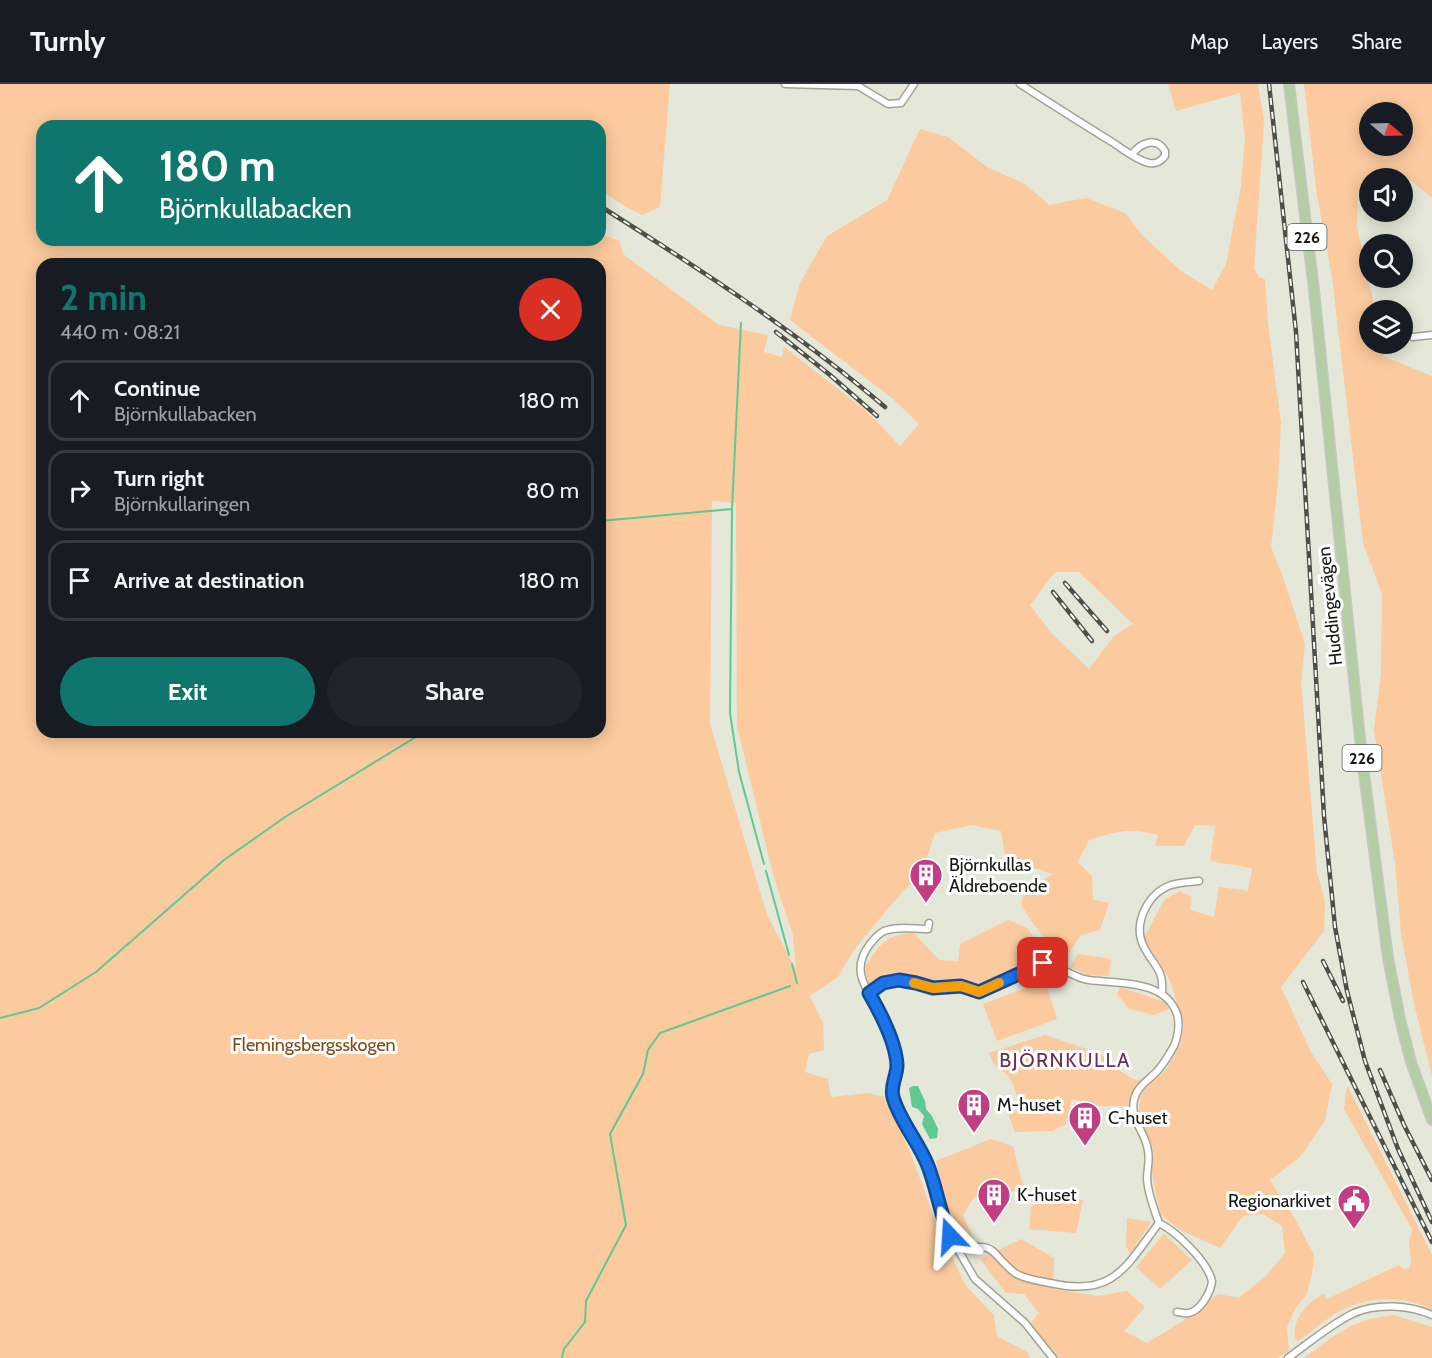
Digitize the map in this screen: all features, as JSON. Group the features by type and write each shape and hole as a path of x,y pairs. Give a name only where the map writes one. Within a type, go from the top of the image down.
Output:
{"main road":[{"name":"Huddingevägen","path":"1289,84 1314,290 1362,758 1388,958 1411,1062 1432,1120"}],"street":[{"path":"785,84 858,86 888,105 894,105 901,103 914,84"},
{"path":"1020,84 1132,154 1152,164 1162,160 1165,151 1152,142 1138,147 1132,154"},
{"path":"1413,337 1432,335"},
{"path":"1162,994 1162,974 1143,946 1141,938 1140,926 1143,913 1152,899 1164,888 1199,881"},
{"path":"929,923 928,929 891,930 879,934 868,947 860,964 862,979 880,1012 897,1066 893,1097 901,1117 928,1165 941,1215 957,1250 975,1279 1025,1323 1053,1358"},
{"path":"869,993 883,983 899,980 933,988 961,986 979,992 1043,963 1054,964 1076,977 1125,982 1162,994 1168,999 1178,1021 1175,1044 1161,1067 1137,1089 1133,1106 1136,1124 1148,1149 1148,1184 1152,1203 1160,1222 1175,1232 1202,1263 1212,1281 1209,1294 1193,1312 1189,1314 1177,1312"},
{"path":"957,1250 986,1247 1000,1256 1017,1275 1082,1288 1110,1280 1124,1269 1160,1222"},
{"path":"1288,1358 1356,1312 1390,1306 1409,1307 1432,1315"}],"green space":[{"name":"Flemingsbergsskogen","path":"0,84 670,84 660,207 642,215 606,194 606,120 36,120 36,246 606,246 606,236 620,241 623,254 719,325 768,335 764,352 782,357 784,347 865,410 900,446 919,424 893,399 790,320 800,283 827,236 887,200 920,129 948,137 987,167 1025,184 1049,205 1086,198 1125,213 1142,235 1181,271 1212,290 1226,264 1241,186 1245,138 1240,93 1176,111 1168,84 1258,84 1264,121 1254,269 1259,277 1265,279 1268,323 1281,423 1278,483 1271,547 1305,644 1301,682 1317,872 1325,902 1324,931 1281,987 1311,1052 1332,1084 1325,1121 1300,1157 1270,1180 1294,1217 1314,1255 1307,1294 1295,1309 1287,1327 1289,1351 1277,1358 1056,1358 1030,1324 1039,1313 1024,1294 1006,1293 980,1259 1021,1239 1054,1258 1053,1289 1098,1296 1127,1291 1145,1307 1124,1331 1147,1343 1180,1323 1218,1294 1239,1298 1267,1275 1285,1253 1282,1226 1263,1214 1243,1216 1220,1248 1180,1230 1160,1214 1152,1173 1153,1149 1138,1114 1142,1091 1166,1070 1181,1043 1184,1027 1170,980 1144,938 1164,900 1180,891 1192,897 1190,910 1214,917 1219,887 1248,891 1252,868 1210,861 1215,826 1195,825 1184,846 1155,846 1158,835 1139,831 1115,832 1089,840 1078,862 1092,876 1093,900 1109,903 1100,930 1081,935 1063,962 1021,905 1024,892 1053,874 1038,869 1007,869 1001,831 971,825 935,833 921,875 903,891 854,950 838,977 810,996 823,1023 824,1050 809,1054 805,1072 828,1079 831,1097 868,1093 882,1096 889,1104 911,1154 936,1223 965,1285 994,1315 997,1336 1029,1353 1030,1358 0,1358","holes":["712,501 736,503 737,726 774,878 793,935 796,970 767,915 710,724","1055,572 1079,572 1133,624 1114,636 1089,669 1051,633 1030,605"]},
{"path":"1304,84 1432,84 1432,198 1413,182 1413,168 1359,168 1357,226 1359,288 1370,288 1373,300 1359,300 1359,354 1384,354 1385,357 1432,376 1432,1076 1414,1004 1401,933 1395,863 1374,730 1381,674 1382,594 1363,543 1332,277 1317,195"},
{"path":"1008,920 1027,928 1047,953 1046,960 1029,964 981,986 953,979 934,981 915,976 879,978 868,984 865,967 879,947 890,938 914,933 939,960 958,961 960,944"},
{"path":"1078,954 1111,959 1109,976 1087,975 1070,967"},
{"path":"1045,981 1057,1019 997,1041 983,1004"},
{"path":"1120,987 1165,1002 1169,1009 1154,1015 1129,1009 1117,994"},
{"path":"1045,1035 1101,1054 1114,1067 1131,1078 1145,1083 1133,1106 1100,1106 1072,1099 1066,1124 1052,1131 1015,1132 1008,1114 1020,1110 1015,1089 1006,1074 994,1065 989,1053"},
{"path":"1347,1085 1432,1255 1432,1309 1421,1304 1397,1300 1384,1299 1359,1303 1336,1313 1298,1341 1295,1338 1296,1324 1302,1312 1312,1301 1324,1294 1327,1299 1399,1265 1404,1269 1409,1268 1411,1262 1409,1242 1412,1229 1344,1109"},
{"path":"991,1139 1013,1146 1024,1190 974,1197 963,1215 974,1240 959,1243 951,1225 936,1161"},
{"path":"1051,1198 1083,1200 1076,1233 1029,1229 1031,1206"},
{"path":"1127,1218 1151,1222 1130,1254 1126,1246"},
{"path":"1164,1234 1192,1260 1160,1289 1136,1267"},
{"path":"1394,1315 1432,1327 1432,1358 1304,1358 1356,1324"}],"shaded area":[{"path":"918,1086 926,1109 938,1129 937,1138 930,1139 922,1124 924,1116 918,1109 912,1107 909,1088"}],"waterway":[{"path":"741,323 732,509 730,713 739,772 764,864"},
{"path":"606,520 732,509"},
{"path":"0,1018 39,1008 96,972 224,860 285,817 414,738"},
{"path":"766,871 789,955"},
{"path":"792,964 797,983"},
{"path":"562,1358 564,1349 585,1322 586,1301 626,1225 610,1134 643,1074 648,1050 660,1033 790,986"}],"railway":[{"path":"1269,84 1296,332 1324,816 1335,927 1347,991 1365,1061 1398,1149 1432,1222"},
{"path":"606,210 782,326 885,407"},
{"path":"776,332 877,416"},
{"path":"1065,583 1107,631"},
{"path":"1053,592 1092,641"},
{"path":"1323,961 1343,1001"},
{"path":"1303,982 1432,1242"},
{"path":"1380,1070 1404,1125 1432,1180"}],"slow traffic":[{"path":"914,983 933,988 961,986 979,992 999,983"}],"place":[{"name":"Björnkullas Äldreboende","path":"926,904"},
{"name":"M-huset","path":"974,1134"},
{"name":"C-huset","path":"1085,1147"},
{"name":"K-huset","path":"994,1224"},
{"name":"Regionarkivet","path":"1354,1230"}],"district":[{"name":"BJÖRNKULLA","path":"1065,1060"}],"route":[{"path":"950,1236 941,1215 928,1165 901,1117 893,1097 897,1066 895,1056 880,1012 869,993 883,983 899,980 933,988 961,986 979,992 1043,963"}]}
